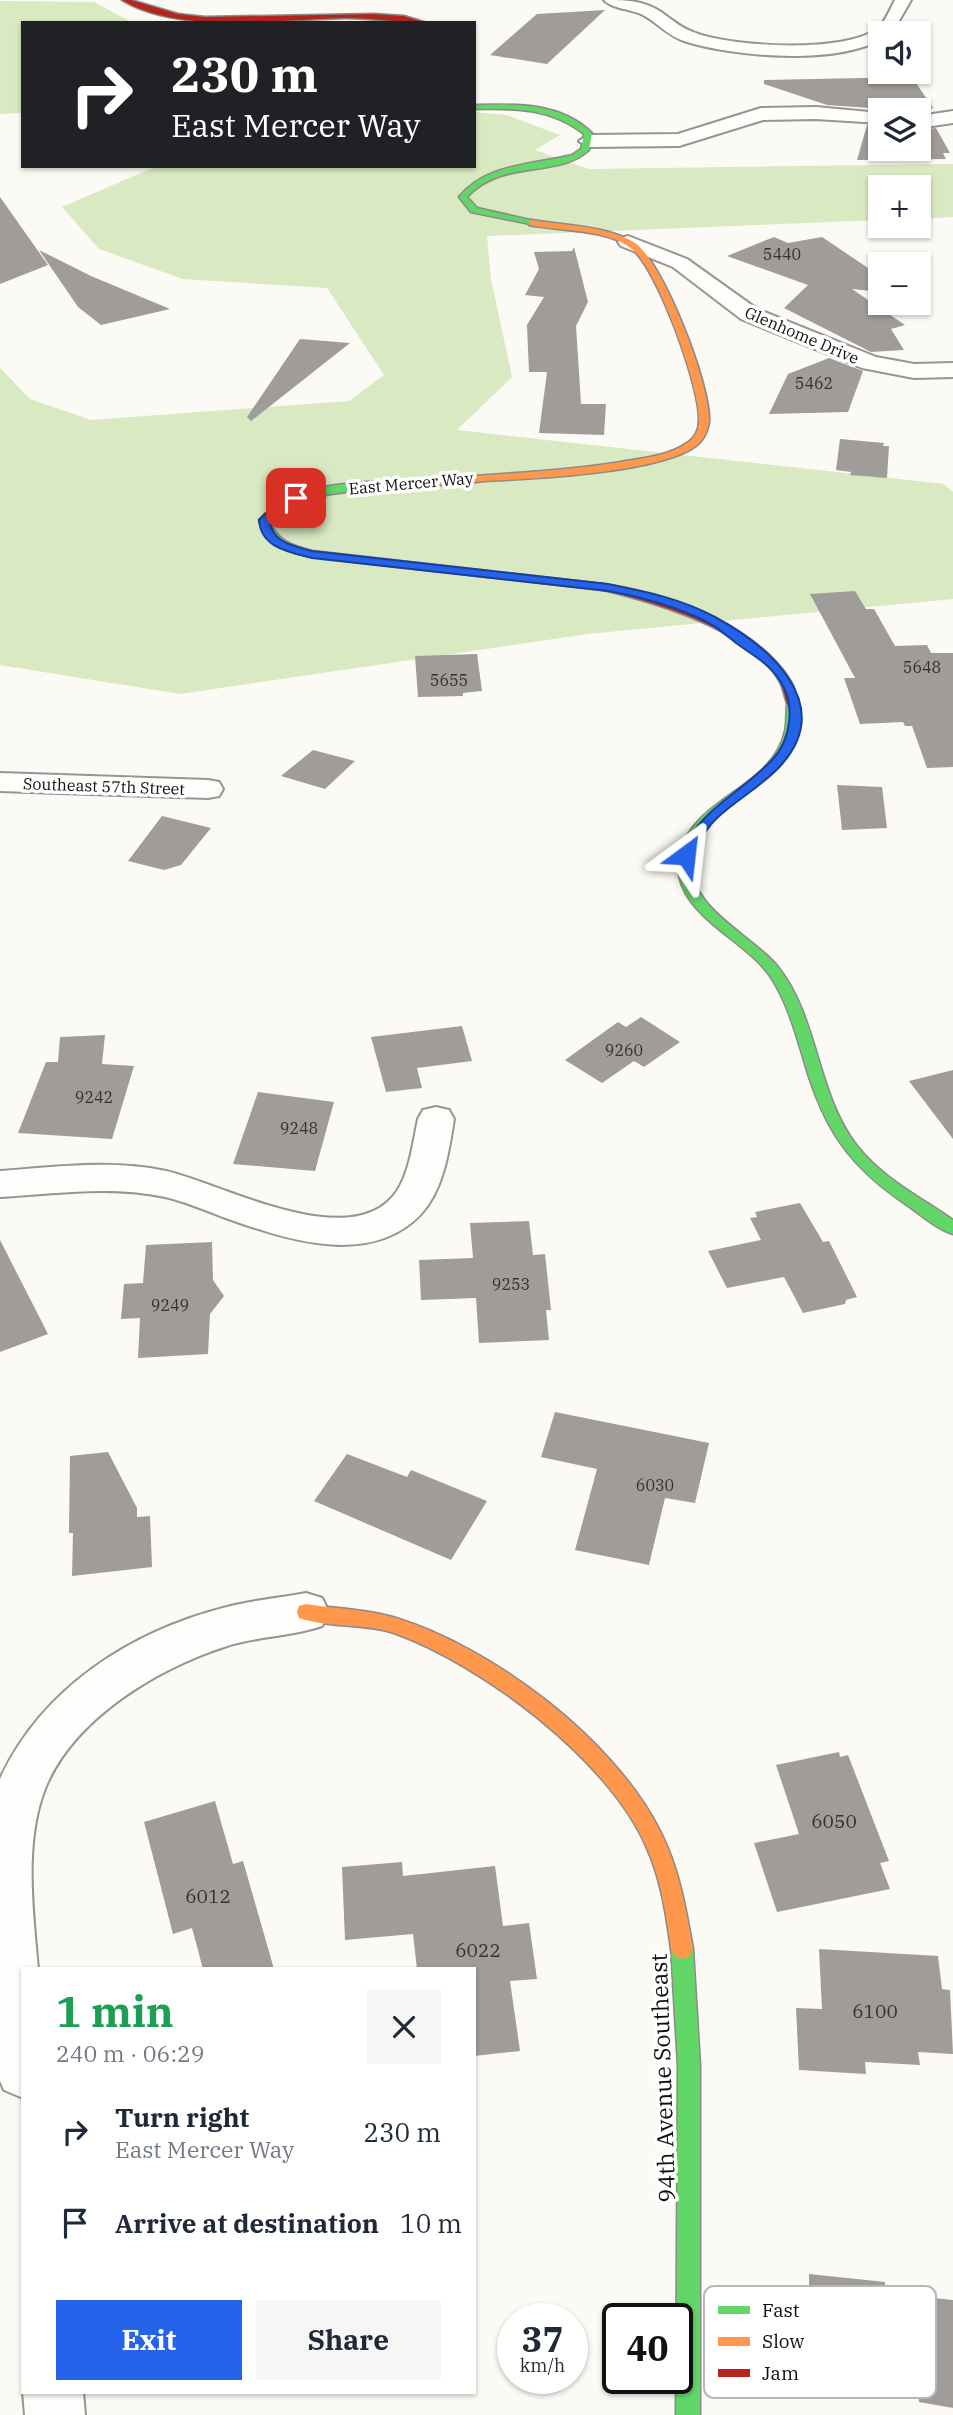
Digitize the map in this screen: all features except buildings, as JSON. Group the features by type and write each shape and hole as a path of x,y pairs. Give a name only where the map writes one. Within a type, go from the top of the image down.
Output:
{"street":[{"path":"125,0 156,13 190,18 375,16 410,21"},
{"path":"612,0 649,12 674,31 691,37 765,48 835,46 872,38 884,31 903,0"},
{"path":"476,107 530,108 562,114 582,125 588,133 588,141 585,150 575,157 495,176 472,185 463,197 474,210 490,216 592,232 628,242"},
{"path":"588,141 679,140 761,114 816,113 868,117"},
{"path":"931,120 953,117"},
{"name":"Glenhome Drive","path":"628,242 680,263 749,314 858,359 883,368 953,370"},
{"name":"East Mercer Way","path":"628,242 649,265 703,404 704,425 698,440 667,457 649,462 315,493 296,498 270,512 264,520 265,531 273,541 312,554 608,588 646,595 710,619 768,660 787,680 794,701 796,719 790,742 778,762 711,816 696,834 686,855 684,876 700,903 757,950 776,974 800,1022 820,1099 853,1153 953,1227"},
{"name":"Southeast 57th Street","path":"0,782 208,789"},
{"path":"0,1184 121,1179 164,1184 213,1197 302,1229 343,1231 377,1224 408,1204 427,1163 436,1119"},
{"path":"21,2050 6,1894 13,1816 33,1760 75,1708 139,1662 219,1629 306,1612"},
{"name":"94th Avenue Southeast","path":"306,1612 395,1626 481,1666 550,1718 616,1780 648,1827 672,1890 684,1962 689,2065 688,2415"},
{"path":"53,2394 55,2415"}],"green space":[{"path":"0,1 94,2 129,21 21,21 21,113 0,114"},
{"path":"476,112 507,115 560,135 535,150 588,169 953,164 953,217 931,218 931,175 868,175 868,220 487,236 491,279 512,377 457,430 944,484 953,492 953,599 588,634 180,694 0,665 0,368 30,399 91,420 349,401 384,375 327,288 183,279 99,249 62,207 152,168 476,168"}],"traffic: fast":[{"path":"476,107 520,107 549,111 576,123 588,133 585,150 575,157 499,173 472,187 463,197 474,210 532,223"},
{"path":"430,482 365,486 318,493 297,499 264,520 276,540 288,548 312,554 603,587"},
{"path":"793,705 791,732 782,754 767,771 712,814 697,832 687,853 686,872 691,889 716,919 762,958 787,992 797,1014 827,1108 852,1150 874,1173 953,1228"},
{"path":"682,1949 689,2065 688,2415"}],"traffic: slow":[{"path":"430,482 567,472 644,461 673,454 691,445 702,430 702,402 689,355 667,301 645,258 635,247 613,237 585,230 532,223"},
{"path":"306,1612 385,1623 430,1640 466,1658 502,1681 571,1735 627,1796 647,1826 665,1870 682,1949"}],"traffic: jam":[{"path":"125,0 151,10 205,19 374,16 416,21"},
{"path":"603,587 655,599 686,611 745,641 769,661 786,682 793,705"}],"route":[{"path":"296,498 280,505 264,520 265,531 273,541 289,548 364,561 608,588 646,595 710,619 768,660 787,680 794,701 796,719 790,742 778,762 711,816 696,834 686,855"}]}
